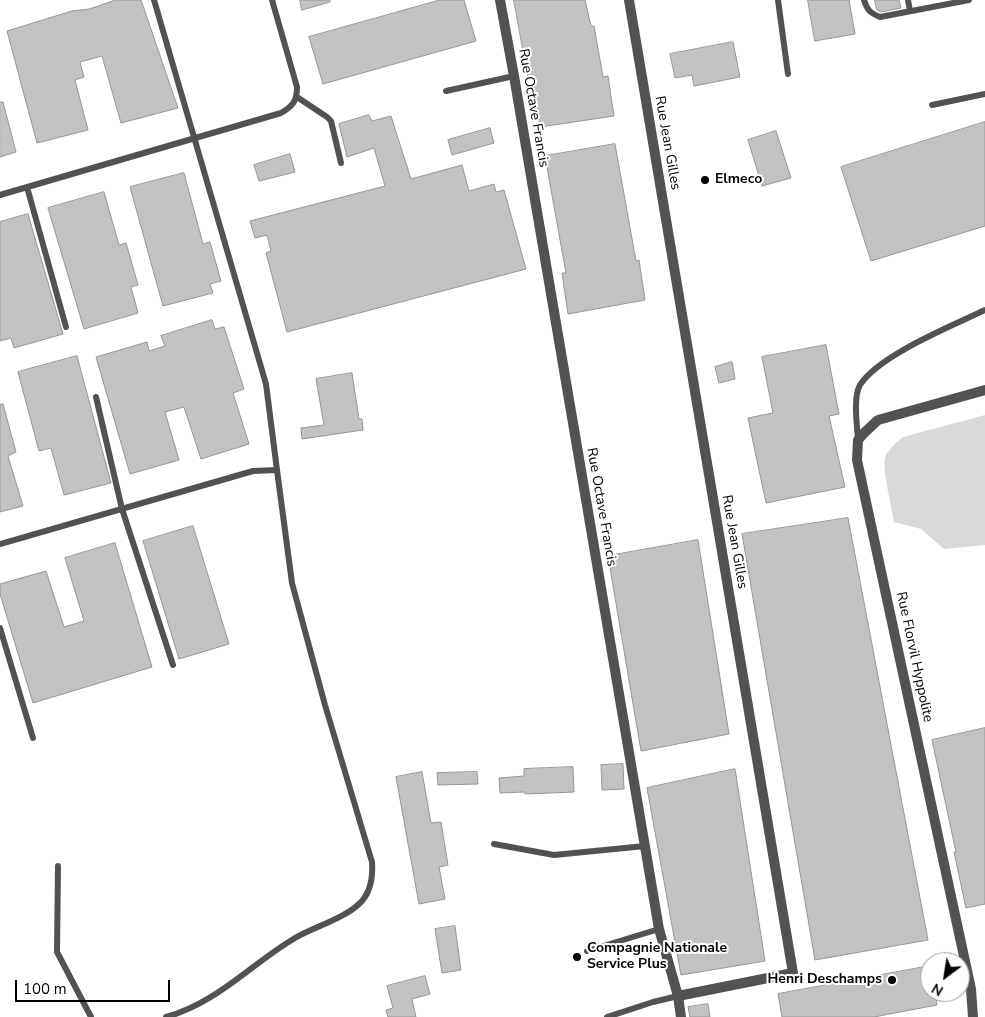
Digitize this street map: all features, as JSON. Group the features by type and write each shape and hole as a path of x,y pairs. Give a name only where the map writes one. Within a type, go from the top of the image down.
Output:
{"street":[{"name":"Rue Octave Francis","path":"500,0 659,930 678,996 681,1017"},
{"name":"Rue Jean Gilles","path":"629,0 793,973 678,996"},
{"path":"858,440 878,420 985,390"},
{"name":"Rue Florvil Hyppolite","path":"858,440 857,460 971,989 973,1017"}],"lane":[{"path":"154,0 266,384 292,583 325,705 372,862 372,874 367,894 359,904 291,941 235,982 196,1007 166,1017"},
{"path":"0,195 281,113 290,108 297,97 297,87 272,0"},
{"path":"778,0 788,74"},
{"path":"864,0 870,13 880,17 969,0"},
{"path":"908,0 910,11"},
{"path":"446,90 514,76"},
{"path":"932,105 985,94"},
{"path":"297,97 331,121 341,163"},
{"path":"27,187 66,327"},
{"path":"858,440 856,405 859,386 877,366 900,352 985,310"},
{"path":"96,397 122,509 173,666"},
{"path":"0,544 253,471 277,470"},
{"path":"0,628 33,738"},
{"path":"494,844 554,855 645,846"},
{"path":"58,866 58,952 91,1017"},
{"path":"587,951 659,930"},
{"path":"607,1017 678,996"}],"shaded area":[{"path":"985,415 985,545 944,549 921,529 894,522 884,463 890,449 903,437"}],"building":[{"path":"116,0 141,0 178,108 121,123 102,56 80,62 84,77 75,80 88,130 37,143 7,31"},
{"path":"300,0 330,0 330,2 302,10"},
{"path":"440,0 464,0 476,41 323,84 309,37"},
{"path":"514,0 585,0 591,26 594,26 603,77 608,76 614,116 540,127 532,76 528,76"},
{"path":"808,0 849,0 855,34 815,41"},
{"path":"875,0 899,0 901,8 881,12 877,10"},
{"path":"733,42 740,77 694,86 692,75 675,78 670,54"},
{"path":"0,102 3,102 16,152 0,157"},
{"path":"369,115 372,121 391,116 411,179 462,165 469,191 494,184 496,192 504,190 526,269 287,332 266,253 271,251 267,235 255,238 250,221 385,186 374,148 347,157 339,124"},
{"path":"985,122 985,226 871,261 841,167"},
{"path":"490,128 494,143 452,155 448,140"},
{"path":"776,131 791,178 762,186 748,140"},
{"path":"615,144 636,261 639,260 645,300 568,314 562,273 566,273 545,156"},
{"path":"290,154 295,172 259,181 254,165"},
{"path":"184,173 203,244 210,242 221,281 210,284 213,293 163,306 130,187"},
{"path":"104,192 119,245 126,243 138,285 131,287 138,313 84,329 48,208"},
{"path":"28,214 63,334 14,348 11,338 0,341 0,222"},
{"path":"212,320 215,329 224,327 244,389 233,393 249,444 201,459 184,407 165,412 179,460 130,474 96,357 147,342 149,351 165,346 161,336"},
{"path":"826,345 839,414 829,416 845,487 766,503 748,418 773,413 762,357"},
{"path":"77,356 111,483 64,495 51,448 39,451 18,372"},
{"path":"732,362 735,379 719,383 715,367"},
{"path":"352,373 359,419 362,419 363,430 302,439 301,428 324,425 316,379"},
{"path":"3,404 16,452 8,456 23,506 0,512 0,405"},
{"path":"848,518 928,940 815,960 742,534"},
{"path":"193,526 229,644 179,659 143,541"},
{"path":"698,540 729,734 641,751 608,556"},
{"path":"115,543 152,667 33,703 0,594 0,584 46,571 64,627 84,621 65,558"},
{"path":"985,728 985,904 966,908 932,740"},
{"path":"623,764 624,789 602,790 601,765"},
{"path":"573,767 574,792 500,793 499,778 524,776 524,769"},
{"path":"735,769 765,961 681,975 647,788"},
{"path":"422,772 431,823 441,822 448,865 439,867 445,899 419,904 396,777"},
{"path":"477,772 478,784 438,785 437,773"},
{"path":"455,926 461,970 442,973 435,929"},
{"name":"Henri Deschamps","path":"920,968 920,1002 937,1002 937,1005 874,1017 782,1017 778,994"},
{"path":"425,976 430,994 412,999 416,1017 388,1017 386,1010 393,1008 387,986"},
{"path":"708,1004 710,1017 690,1017 688,1007"}],"place":[{"name":"Elmeco","path":"705,180"},
{"name":"Compagnie Nationale Service Plus","path":"577,957"},
{"name":"Henri Deschamps","path":"892,980"}]}
